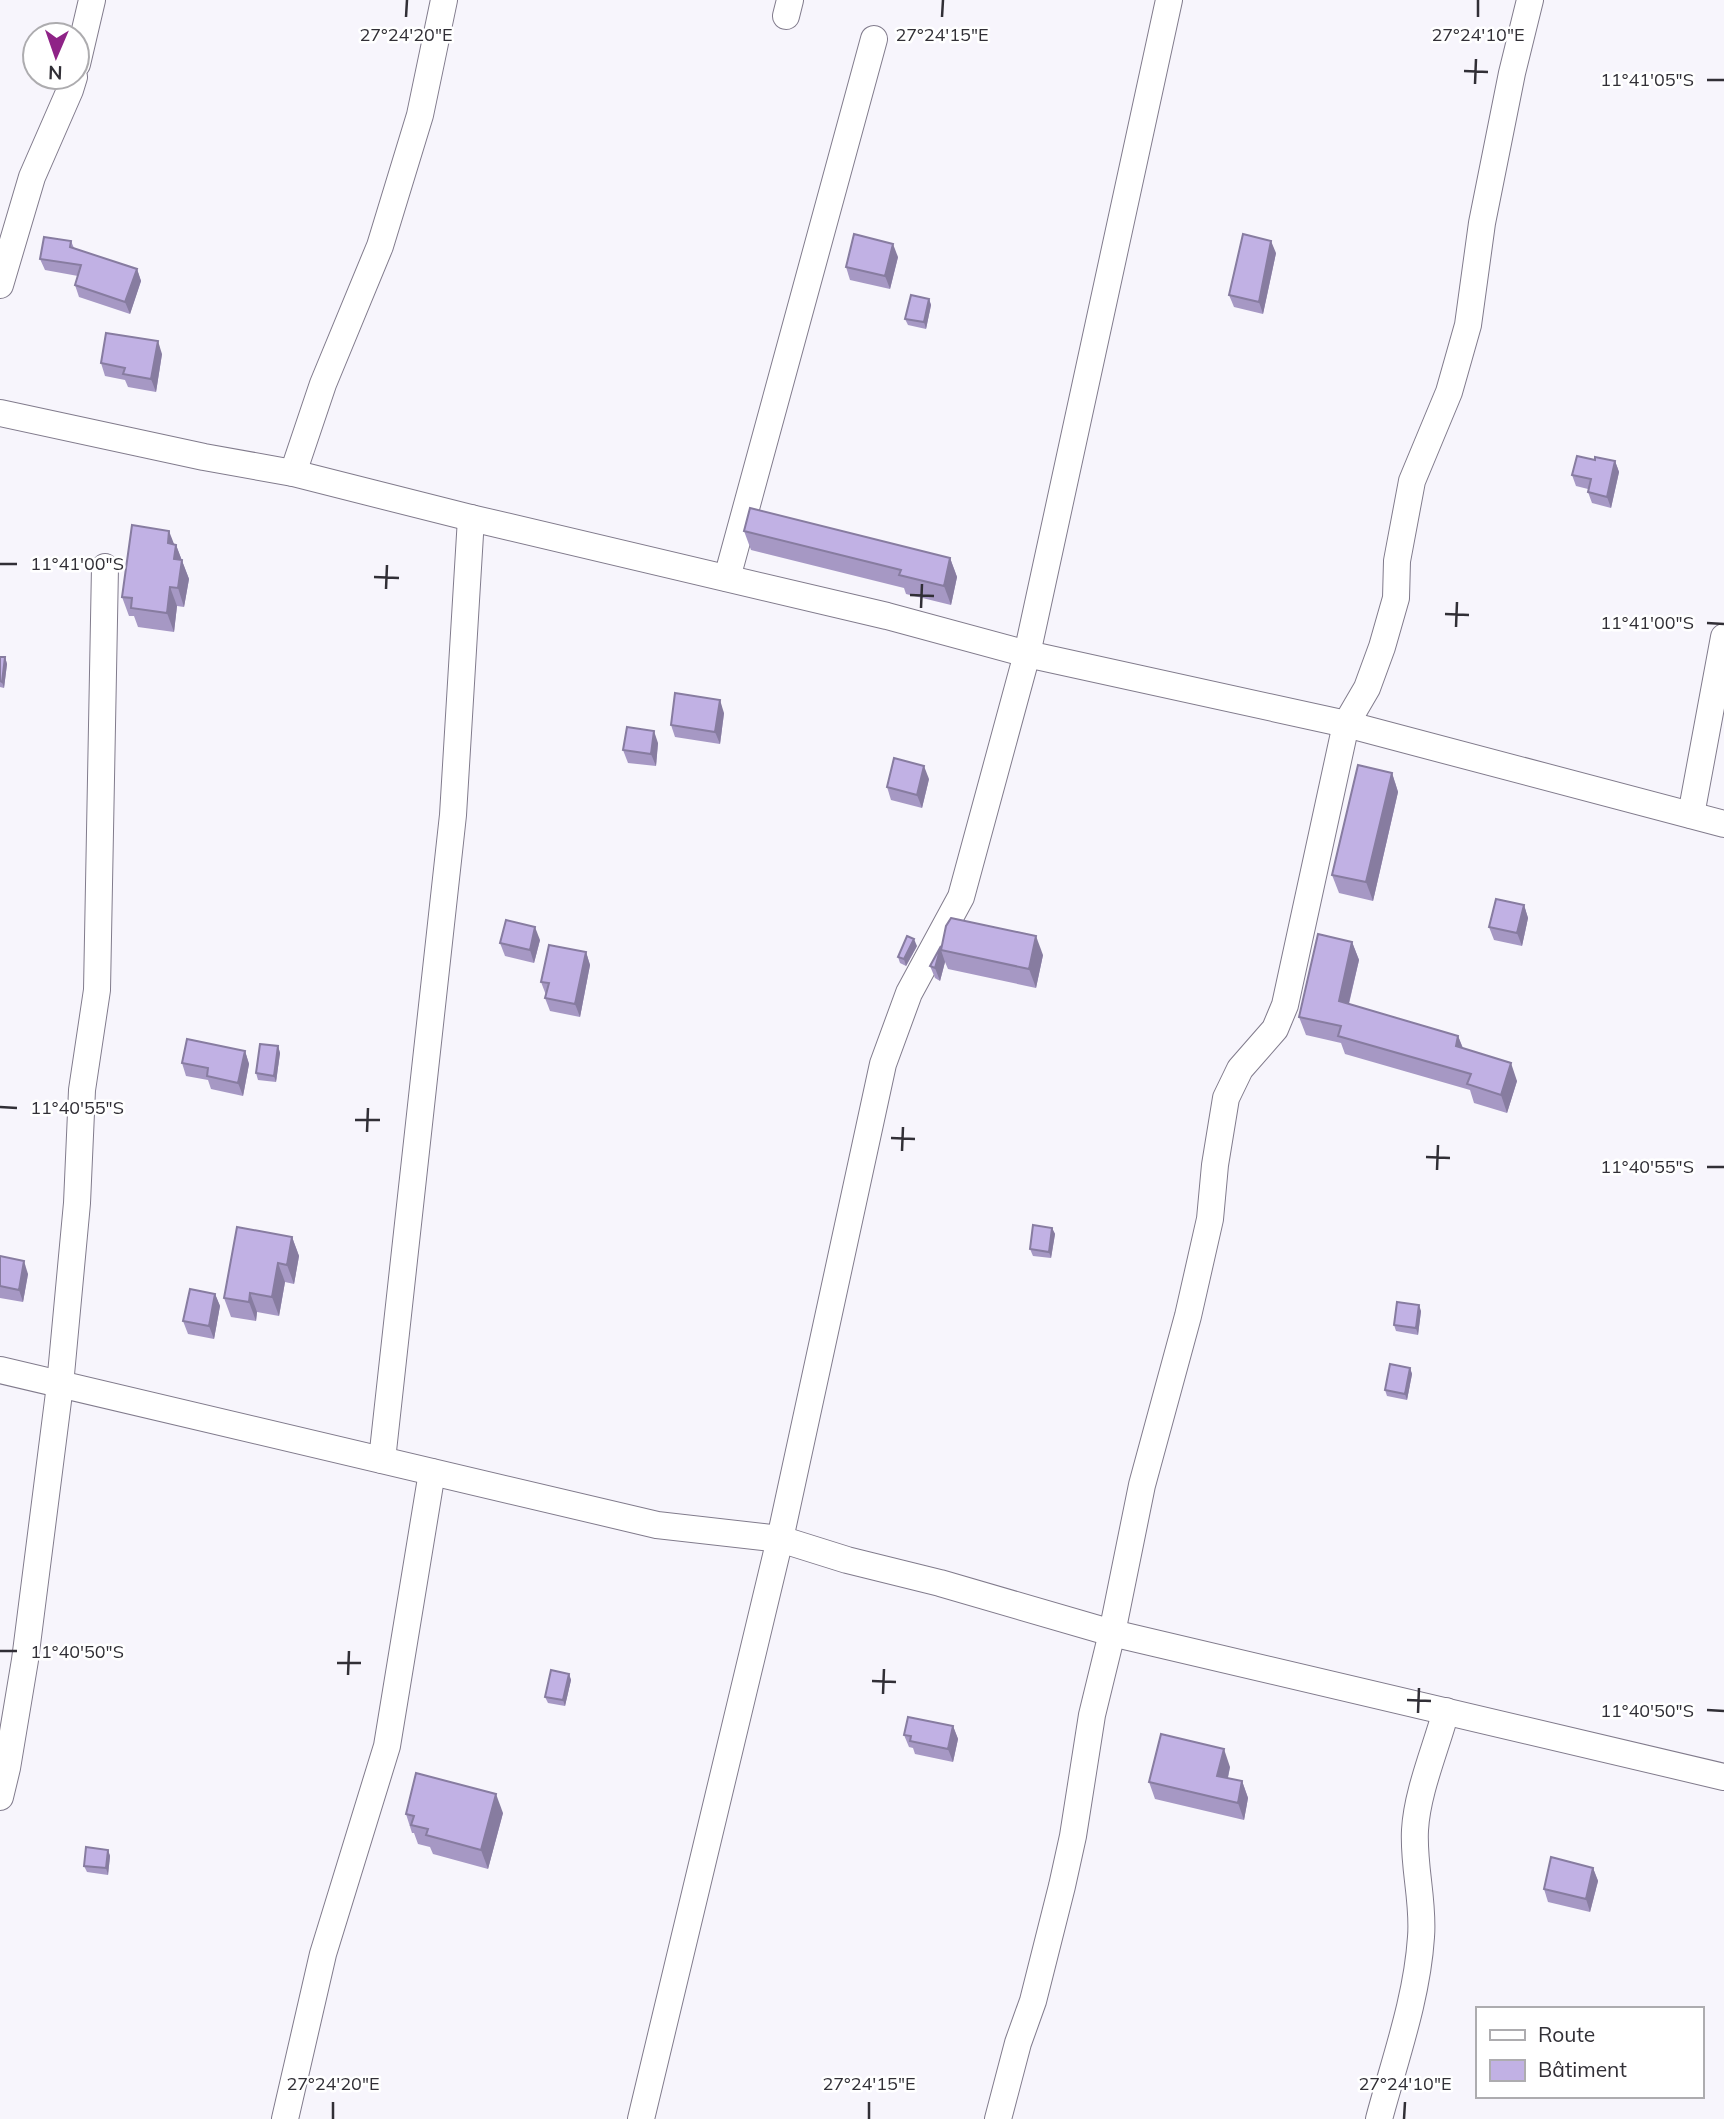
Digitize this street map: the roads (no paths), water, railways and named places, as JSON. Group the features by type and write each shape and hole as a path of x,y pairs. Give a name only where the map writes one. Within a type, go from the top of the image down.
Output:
{"street":[{"path":"87,21 92,0"},
{"path":"293,473 323,384 380,246 420,115 444,0"},
{"path":"641,2119 780,1539 883,1064 909,993 961,897 1027,654 1169,0"},
{"path":"998,2119 1018,2043 1033,2001 1073,1836 1092,1715 1112,1633 1142,1485 1188,1316 1210,1219 1215,1165 1226,1098 1240,1069 1275,1029 1285,1005 1346,724 1367,688 1382,647 1396,598 1397,561 1412,481 1449,392 1468,325 1482,223 1530,0"},
{"path":"727,578 874,39"},
{"path":"0,285 32,177 70,91"},
{"path":"0,414 293,473 887,616 1027,654 1346,724 1724,824"},
{"path":"382,1460 453,815 471,518"},
{"path":"0,1797 25,1660 60,1385 77,1203 82,1090 97,990 105,568"},
{"path":"1691,815 1724,637"},
{"path":"0,1370 657,1525 780,1539 1112,1633 1724,1777"},
{"path":"285,2119 323,1954 387,1746 432,1472"},
{"path":"1379,2119 1411,2005 1422,1935 1416,1815 1446,1711"}]}
